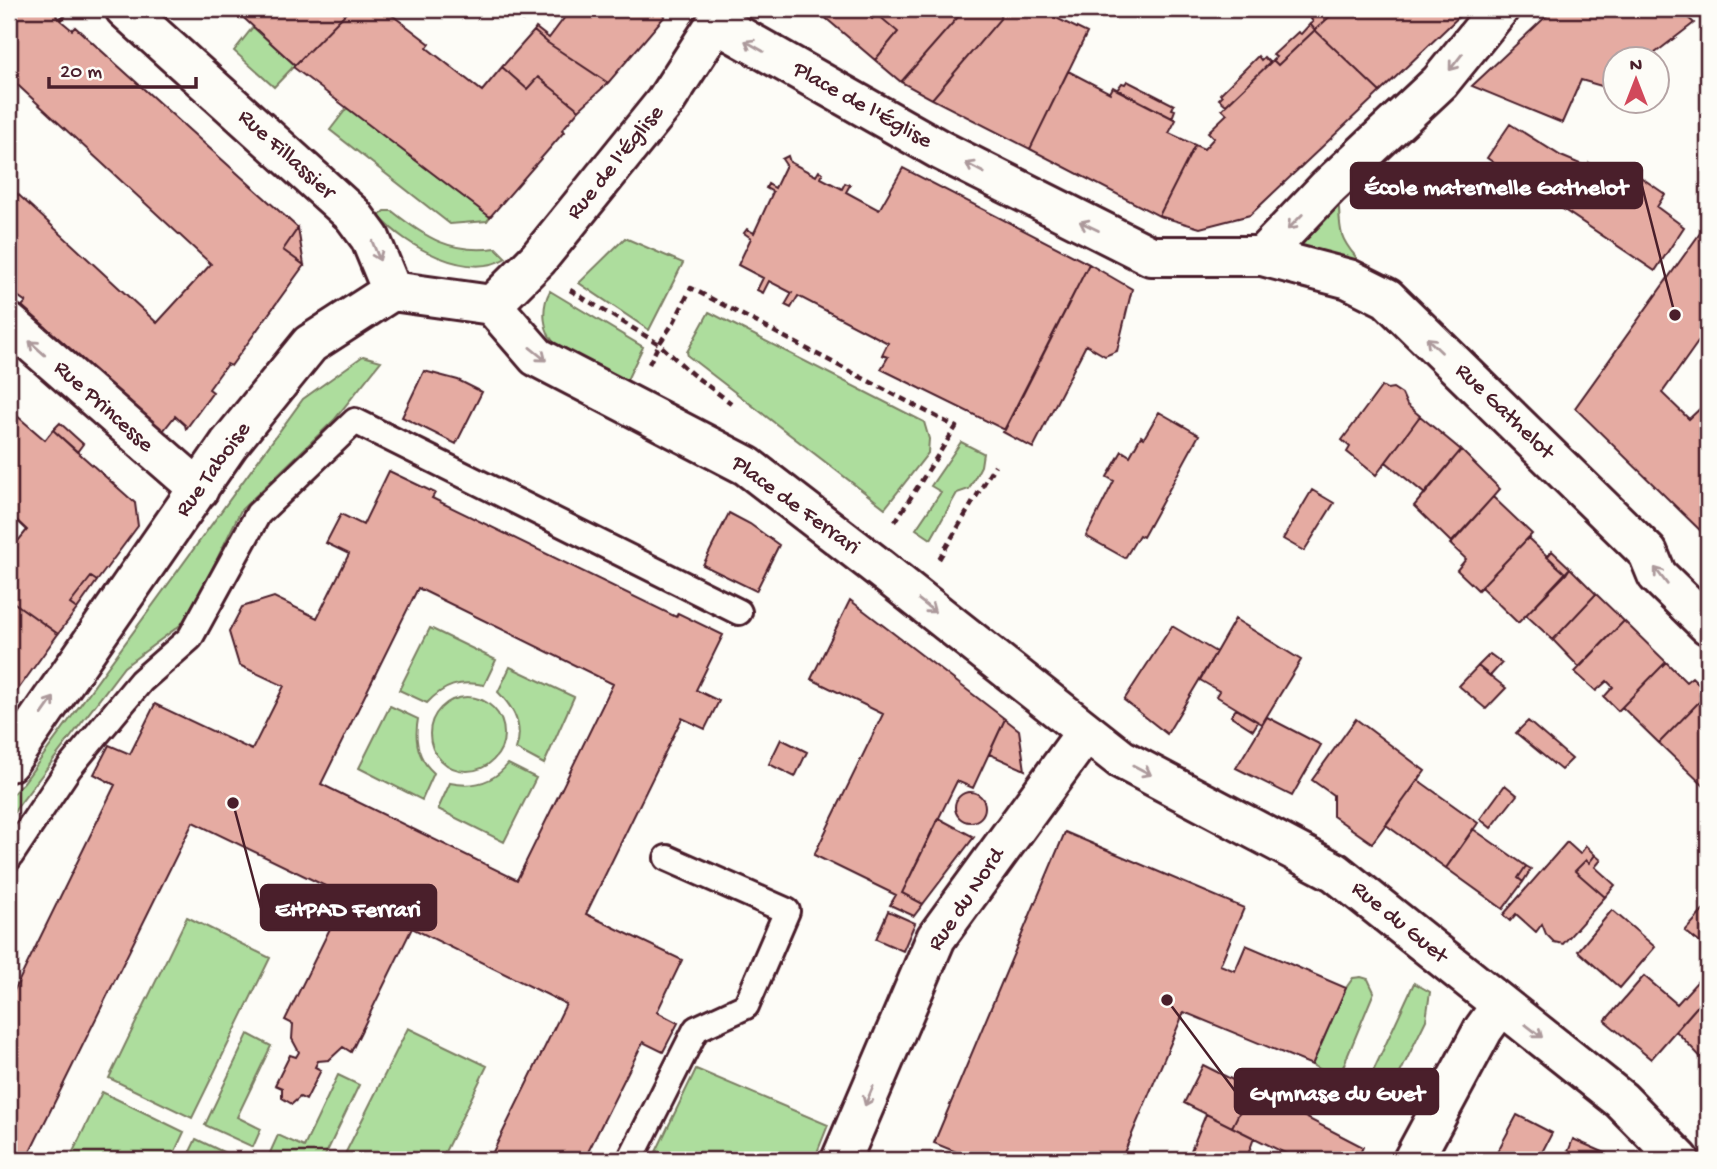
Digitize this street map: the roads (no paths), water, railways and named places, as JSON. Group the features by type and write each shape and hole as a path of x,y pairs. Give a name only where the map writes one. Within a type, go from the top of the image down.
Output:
{"street":[{"name":"Rue Fillassier","path":"125,9 353,215 370,238 391,291"},
{"path":"1262,256 1328,187 1440,82 1499,9"},
{"name":"Place de l'Église","path":"719,16 1008,186 1151,256 1262,256"},
{"name":"Rue de l'Église","path":"492,305 538,259 665,102 719,16"},
{"name":"Rue Gathelot","path":"1262,256 1349,279 1387,298 1648,553 1657,575 1708,625"},
{"path":"391,291 492,305"},
{"name":"Rue Taboise","path":"9,762 229,444 310,344 391,291"},
{"name":"Place de Ferrari","path":"492,305 537,356 747,467 1086,732"},
{"name":"Rue Princesse","path":"9,323 199,489"},
{"name":"Rue du Guet","path":"1086,732 1121,759 1335,872 1621,1100 1680,1160"},
{"name":"Rue du Nord","path":"841,1160 936,938 1086,732"},
{"path":"1413,1160 1483,1030 1501,1005"}],"lane":[{"path":"9,858 69,768 141,681 190,638 258,514 355,421 739,612"},
{"path":"630,1160 696,1028 746,1006 787,911 667,858"}],"place":[{"name":"École maternelle Gathelot","path":"1675,315"},
{"name":"EHPAD Ferrari","path":"233,803"},
{"name":"Gymnase du Guet","path":"1167,1000"}]}
